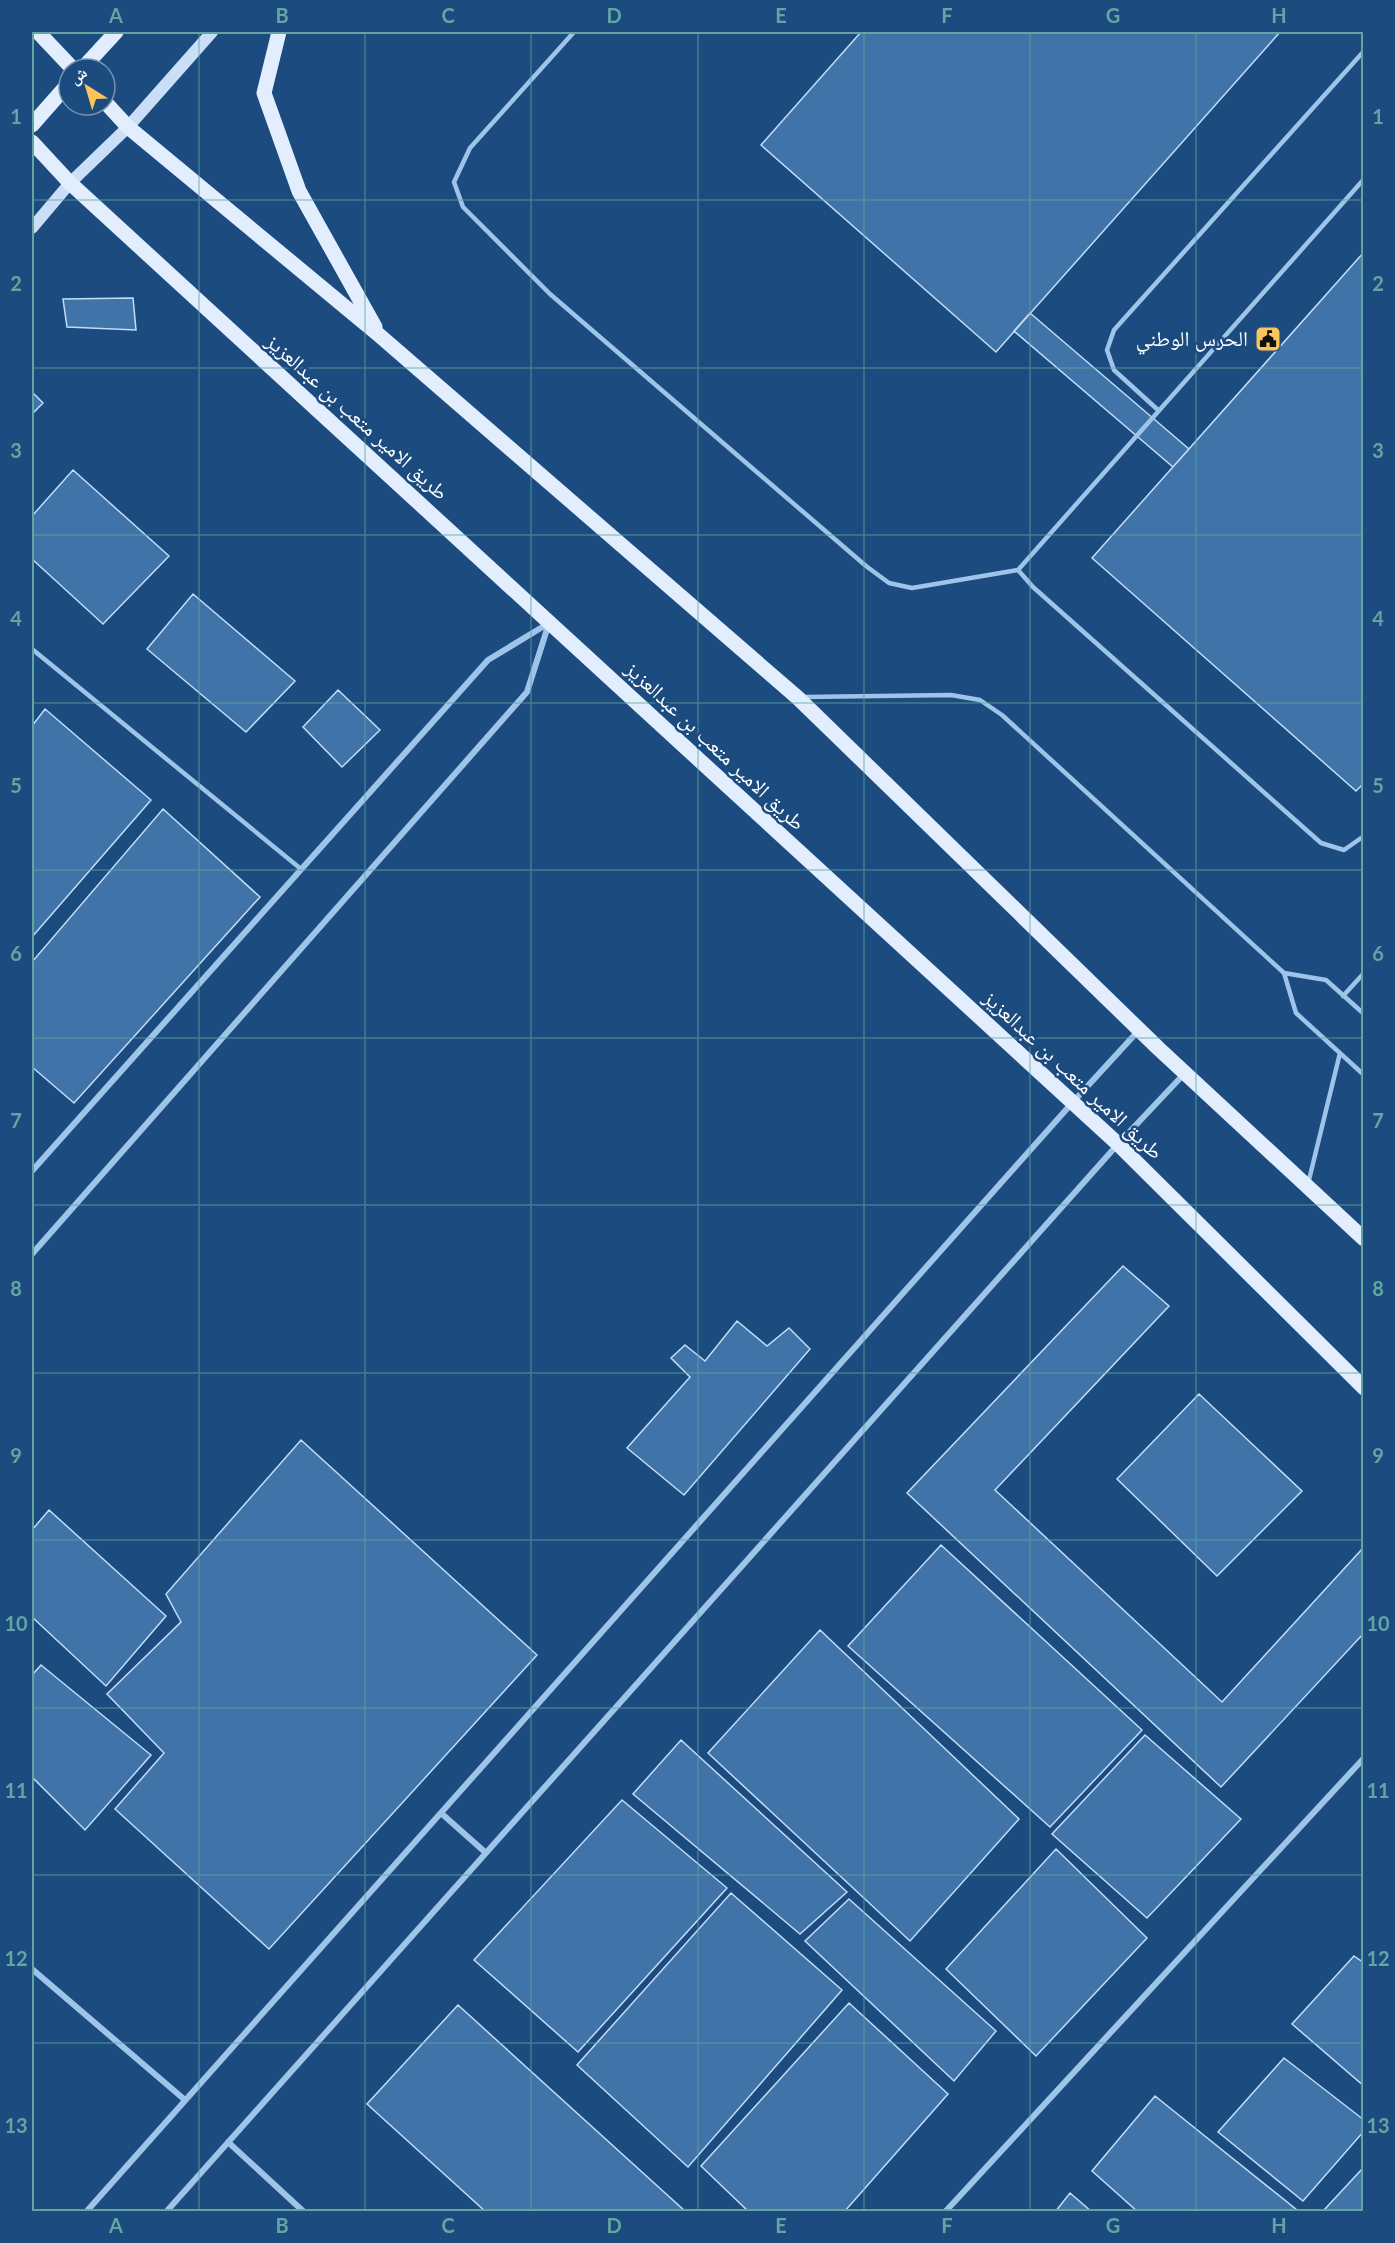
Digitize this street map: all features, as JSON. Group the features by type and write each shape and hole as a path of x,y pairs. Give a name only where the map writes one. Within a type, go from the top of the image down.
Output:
{"main road":[{"path":"38,32 62,57"},
{"path":"93,57 116,32"},
{"path":"279,32 264,93 299,191 379,335"},
{"path":"32,125 57,97"},
{"path":"117,115 128,127 379,335 798,698 1185,1073 1364,1239"},
{"name":"طريق الامير متعب بن عبدالعزيز","path":"32,142 70,183 1118,1144 1364,1388"}],"street":[{"path":"32,228 70,183 128,127 212,32"},
{"path":"32,1171 488,660 550,622"},
{"path":"32,1254 527,692 550,622"},
{"path":"87,2211 1139,1029"},
{"path":"166,2211 1118,1144 1185,1073"},
{"path":"945,2211 1364,1758"},
{"path":"441,1813 486,1853"},
{"path":"32,1969 185,2100"},
{"path":"228,2142 304,2211"}],"lane":[{"path":"574,32 470,148 454,182 463,207 549,294 866,566 889,583 912,588 1018,570 1364,179"},
{"path":"1158,410 1114,370 1107,350 1114,330 1364,51"},
{"path":"1018,570 1033,587 1321,843 1344,850 1364,836"},
{"path":"32,649 301,869"},
{"path":"798,698 951,695 980,700 1002,715 1284,973 1296,1013 1364,1075"},
{"path":"1284,973 1326,980 1364,1014"},
{"path":"1343,996 1364,973"},
{"path":"1308,1187 1340,1053"}],"building":[{"path":"861,32 1280,32 996,352 761,145"},
{"path":"1364,252 1364,783 1356,791 1092,558"},
{"path":"133,298 136,330 67,327 63,299"},
{"path":"1030,313 1189,449 1173,467 1014,331"},
{"path":"32,392 43,403 32,414"},
{"path":"73,470 169,556 103,624 32,559 32,516"},
{"path":"193,594 295,681 246,732 147,649"},
{"path":"338,690 380,730 342,767 303,727"},
{"path":"45,709 151,800 32,937 32,726"},
{"path":"163,809 260,897 74,1103 32,1067 32,962"},
{"path":"1123,1266 1169,1306 995,1490 1222,1702 1364,1547 1364,1633 1221,1787 907,1493"},
{"path":"737,1321 767,1346 789,1328 810,1349 684,1495 627,1448 690,1377 671,1358 685,1345 705,1361"},
{"path":"1199,1394 1302,1491 1217,1576 1117,1479"},
{"path":"301,1440 537,1655 269,1949 115,1809 164,1753 107,1694 181,1622 166,1594"},
{"path":"49,1510 166,1616 106,1686 32,1617 32,1530"},
{"path":"941,1545 1142,1730 1050,1827 848,1646"},
{"path":"820,1630 1019,1819 910,1941 708,1753"},
{"path":"41,1665 151,1755 85,1830 32,1777 32,1675"},
{"path":"1145,1735 1241,1819 1147,1918 1052,1834"},
{"path":"681,1740 847,1892 800,1934 633,1794"},
{"path":"622,1800 727,1888 578,2052 474,1960"},
{"path":"1056,1849 1147,1938 1036,2056 946,1969"},
{"path":"731,1893 842,1990 688,2167 577,2065"},
{"path":"849,1899 996,2031 954,2081 805,1941"},
{"path":"1354,1956 1364,1963 1364,2086 1292,2024"},
{"path":"849,2003 948,2094 844,2212 749,2212 701,2166"},
{"path":"458,2005 686,2212 486,2212 367,2104"},
{"path":"1284,2058 1364,2120 1364,2131 1303,2201 1218,2132"},
{"path":"1155,2096 1297,2210 1138,2212 1092,2171"},
{"path":"1364,2167 1364,2212 1326,2212 1324,2210"},
{"path":"1070,2193 1092,2212 1055,2212"}],"place":[{"name":"الحرس الوطني","path":"1268,339"}]}
